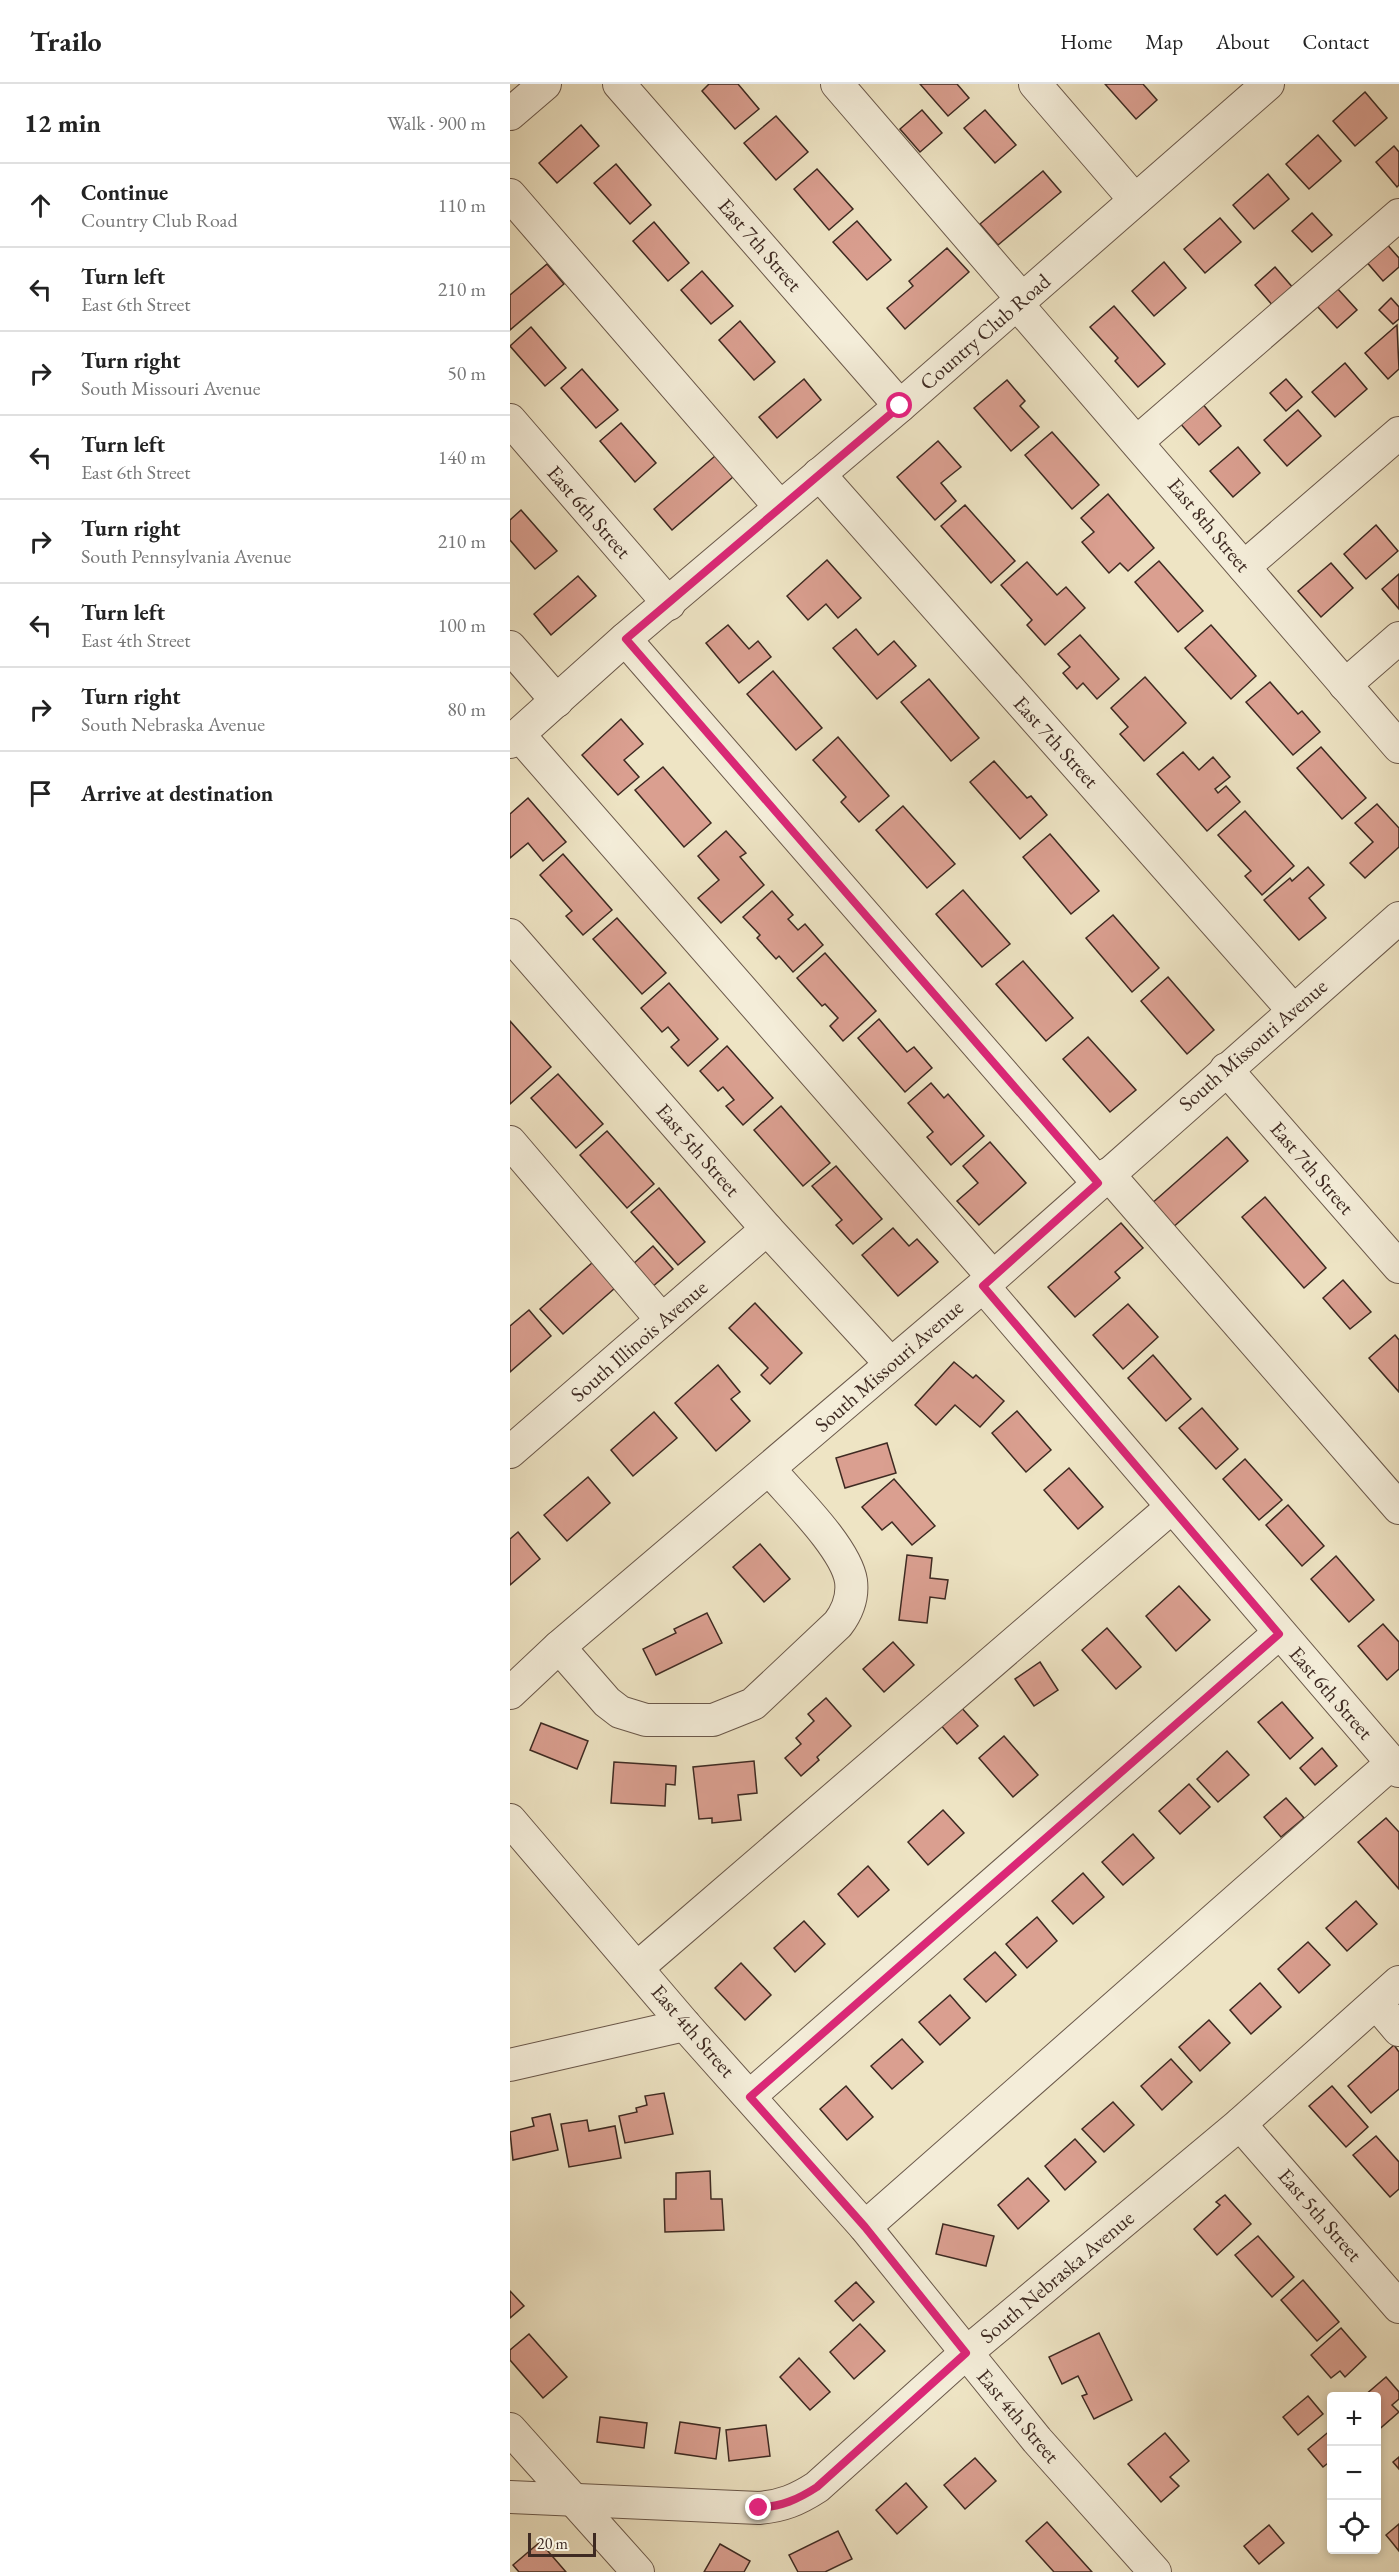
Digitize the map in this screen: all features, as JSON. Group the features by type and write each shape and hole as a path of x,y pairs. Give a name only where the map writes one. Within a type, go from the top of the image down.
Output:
{"street":[{"path":"510,114 545,84"},
{"name":"East 7th Street","path":"620,84 900,406"},
{"name":"East 8th Street","path":"837,84 1244,567 1399,747"},
{"name":"Country Club Road","path":"514,738 626,639 1020,302 1268,84"},
{"path":"1038,85 1135,200"},
{"path":"510,195 780,507"},
{"path":"1138,441 1399,215"},
{"name":"East 6th Street","path":"510,420 669,604"},
{"path":"1244,567 1399,433"},
{"name":"East 7th Street","path":"819,474 1293,1010"},
{"path":"1345,685 1399,638"},
{"path":"626,639 1103,1178 1399,1508"},
{"path":"510,647 557,701"},
{"name":"East 6th Street","path":"514,738 988,1281 1172,1507 1279,1634 1396,1767"},
{"name":"South Missouri Avenue","path":"510,1693 559,1647 988,1281 1399,918"},
{"name":"East 5th Street","path":"510,935 767,1229 890,1364"},
{"name":"East 7th Street","path":"1226,1069 1399,1267"},
{"path":"510,1142 662,1320"},
{"name":"South Illinois Avenue","path":"510,1452 767,1229"},
{"path":"559,1647 607,1702 620,1712 646,1720 712,1720 753,1704 842,1619 849,1602 851,1582 846,1565 834,1545 769,1469"},
{"path":"637,1968 1172,1507"},
{"path":"750,2097 1279,1634"},
{"path":"865,2227 1396,1767"},
{"name":"East 4th Street","path":"510,1820 685,2025 865,2227 1037,2440 1155,2572"},
{"name":"South Nebraska Avenue","path":"510,2497 759,2508 780,2506 799,2499 817,2487 966,2353 1240,2124 1399,1982"},
{"path":"1376,2003 1399,2030"},
{"path":"510,2065 685,2025"},
{"name":"East 5th Street","path":"1240,2124 1399,2307"},
{"path":"510,2429 638,2572"}],"building":[{"path":"709,84 738,84 759,109 735,129 702,91"},
{"path":"920,84 957,84 969,98 948,116"},
{"path":"1105,84 1143,84 1157,100 1136,119"},
{"path":"1365,92 1387,118 1355,146 1333,121"},
{"path":"922,110 942,133 920,152 900,129"},
{"path":"985,110 1016,145 995,163 964,128"},
{"path":"776,116 808,152 776,180 744,143"},
{"path":"581,125 599,146 557,183 539,163"},
{"path":"1318,135 1341,161 1309,189 1286,164"},
{"path":"1394,146 1399,152 1399,185 1397,187 1376,162"},
{"path":"616,164 651,205 630,224 594,183"},
{"path":"817,169 853,209 829,230 794,189"},
{"path":"1043,171 1061,192 998,245 980,224"},
{"path":"1268,174 1289,199 1254,229 1233,205"},
{"path":"1312,213 1332,235 1312,252 1292,231"},
{"path":"1220,218 1241,242 1205,273 1184,249"},
{"path":"857,221 891,260 867,280 833,242"},
{"path":"654,222 689,263 668,281 633,241"},
{"path":"1384,241 1399,258 1399,267 1383,281 1364,259"},
{"path":"947,248 969,272 905,329 887,308 913,286 909,281"},
{"path":"1164,262 1186,288 1154,316 1132,291"},
{"path":"547,264 564,284 510,330 510,295"},
{"path":"1275,267 1294,289 1274,307 1255,285"},
{"path":"702,271 733,306 711,324 681,290"},
{"path":"1337,288 1357,310 1337,328 1317,306"},
{"path":"1391,298 1399,307 1399,319 1393,324 1379,310"},
{"path":"1114,306 1165,364 1138,387 1115,361 1118,358 1090,327"},
{"path":"740,321 775,362 754,380 719,340"},
{"path":"1397,325 1399,369 1388,379 1365,353"},
{"path":"531,327 566,368 545,386 510,346"},
{"path":"1345,363 1367,389 1335,417 1312,392"},
{"path":"582,369 618,410 596,428 561,388"},
{"path":"804,379 821,400 777,438 759,417"},
{"path":"1286,379 1302,397 1286,411 1270,393"},
{"path":"1007,380 1025,401 1020,406 1039,427 1011,451 974,408"},
{"path":"1201,402 1221,426 1199,445 1179,422"},
{"path":"1298,410 1321,436 1287,466 1264,440"},
{"path":"621,423 656,463 635,482 600,441"},
{"path":"1052,432 1099,485 1072,509 1025,455"},
{"path":"938,441 961,467 941,483 956,501 935,520 897,477"},
{"path":"1238,447 1260,473 1233,497 1210,471"},
{"path":"715,456 733,477 672,530 654,509"},
{"path":"1108,494 1154,548 1128,571 1120,563 1109,573 1082,542 1094,532 1081,518"},
{"path":"965,505 1015,561 991,583 941,526"},
{"path":"521,510 557,551 535,569 510,540 510,520"},
{"path":"1376,525 1398,551 1366,579 1344,554"},
{"path":"827,560 861,598 838,618 826,604 808,620 787,596"},
{"path":"1159,561 1203,611 1178,632 1135,582"},
{"path":"1027,562 1057,595 1066,587 1085,608 1045,645 1027,625 1032,620 1001,585"},
{"path":"1331,563 1353,588 1321,617 1298,591"},
{"path":"1399,574 1399,609 1382,589"},
{"path":"578,576 596,596 551,635 534,614"},
{"path":"728,625 749,649 758,641 771,657 739,683 706,643"},
{"path":"1211,625 1256,676 1231,699 1185,648"},
{"path":"856,629 878,655 894,641 916,666 877,699 833,648"},
{"path":"1080,635 1119,679 1097,699 1083,683 1077,689 1063,673 1070,667 1058,654"},
{"path":"773,671 822,728 796,750 747,694"},
{"path":"1145,677 1186,723 1144,761 1120,734 1128,727 1111,708"},
{"path":"929,679 979,738 951,761 901,702"},
{"path":"1270,682 1298,714 1302,711 1320,732 1293,755 1246,702"},
{"path":"621,719 643,744 624,760 639,777 618,795 582,755"},
{"path":"838,737 889,796 859,822 841,802 846,797 813,760"},
{"path":"1321,747 1366,798 1342,819 1297,768"},
{"path":"1183,752 1199,770 1213,757 1230,777 1215,789 1218,793 1226,786 1240,802 1207,831 1157,774"},
{"path":"994,761 1027,798 1031,796 1047,815 1020,839 970,782"},
{"path":"663,767 711,823 684,847 635,790"},
{"path":"528,798 566,842 543,861 528,843 510,858 510,814"},
{"path":"1377,804 1399,828 1399,847 1365,878 1350,863 1373,842 1355,823"},
{"path":"903,806 955,864 927,888 876,830"},
{"path":"1245,811 1294,866 1262,895 1245,876 1251,871 1218,835"},
{"path":"726,831 746,853 740,857 764,885 721,923 698,898 719,880 698,856"},
{"path":"1050,834 1099,891 1071,914 1023,857"},
{"path":"563,854 612,910 583,935 566,916 572,911 540,875"},
{"path":"1308,867 1324,885 1309,898 1326,918 1299,940 1264,900 1290,878 1292,881"},
{"path":"963,890 1010,944 982,967 936,914"},
{"path":"772,891 793,915 788,919 798,930 805,924 823,945 793,972 779,956 776,959 757,938 760,935 743,917"},
{"path":"1113,915 1159,968 1132,992 1086,938"},
{"path":"617,918 666,973 642,994 593,939"},
{"path":"825,953 876,1011 843,1041 830,1026 838,1018 825,1004 822,1006 797,978"},
{"path":"1023,961 1073,1018 1046,1041 996,984"},
{"path":"1168,977 1214,1030 1187,1054 1141,1001"},
{"path":"669,983 718,1039 688,1066 671,1047 679,1040 668,1027 662,1032 641,1008"},
{"path":"879,1019 907,1052 914,1047 932,1068 905,1092 858,1038"},
{"path":"510,1021 551,1067 510,1104"},
{"path":"1088,1037 1136,1090 1110,1112 1063,1059"},
{"path":"727,1046 773,1098 743,1125 726,1106 734,1100 723,1087 718,1091 700,1071"},
{"path":"558,1074 603,1124 576,1148 531,1098"},
{"path":"931,1083 944,1098 948,1094 984,1136 951,1165 927,1137 933,1132 908,1103"},
{"path":"781,1106 830,1163 803,1186 754,1130"},
{"path":"607,1131 654,1184 627,1208 580,1155"},
{"path":"1227,1137 1248,1161 1171,1229 1150,1205"},
{"path":"990,1142 1026,1183 979,1225 957,1201 978,1183 963,1166"},
{"path":"836,1166 882,1219 853,1244 836,1225 842,1220 812,1186"},
{"path":"659,1188 705,1242 678,1265 631,1212"},
{"path":"1265,1197 1326,1268 1304,1288 1242,1217"},
{"path":"1121,1223 1143,1248 1115,1272 1120,1278 1075,1317 1048,1287"},
{"path":"893,1228 909,1246 917,1239 938,1262 898,1296 862,1255"},
{"path":"653,1246 673,1269 651,1288 632,1265"},
{"path":"593,1262 615,1288 563,1334 540,1309"},
{"path":"1343,1280 1371,1312 1350,1329 1323,1298"},
{"path":"755,1303 802,1353 770,1384 761,1375 768,1368 729,1328"},
{"path":"1128,1304 1158,1337 1123,1369 1093,1335"},
{"path":"529,1310 551,1336 510,1372 510,1326"},
{"path":"1395,1335 1399,1340 1399,1392 1369,1358"},
{"path":"1153,1355 1191,1399 1166,1421 1128,1378"},
{"path":"954,1362 973,1378 976,1375 1004,1401 980,1427 955,1405 936,1425 915,1405"},
{"path":"718,1365 740,1392 731,1399 750,1421 716,1451 675,1403"},
{"path":"1202,1408 1238,1449 1216,1469 1179,1428"},
{"path":"1017,1411 1051,1450 1026,1472 992,1433"},
{"path":"654,1412 677,1438 633,1476 611,1450"},
{"path":"887,1443 896,1473 845,1488 836,1458"},
{"path":"1245,1459 1282,1500 1259,1520 1223,1479"},
{"path":"1069,1468 1103,1507 1078,1529 1044,1490"},
{"path":"588,1477 610,1503 567,1541 544,1515"},
{"path":"894,1479 935,1526 912,1545 892,1522 882,1530 862,1507"},
{"path":"1288,1505 1324,1546 1302,1566 1266,1525"},
{"path":"518,1532 540,1559 510,1585 510,1539"},
{"path":"760,1544 790,1579 764,1602 733,1567"},
{"path":"907,1555 932,1558 930,1578 948,1580 945,1599 930,1597 927,1623 899,1620"},
{"path":"1336,1556 1374,1600 1349,1622 1311,1579"},
{"path":"1179,1586 1210,1620 1176,1651 1146,1616"},
{"path":"707,1613 722,1643 656,1675 643,1649 676,1633 674,1629"},
{"path":"1383,1624 1399,1642 1399,1669 1387,1680 1358,1646"},
{"path":"1107,1628 1141,1667 1116,1689 1082,1650"},
{"path":"893,1642 914,1665 884,1692 863,1669"},
{"path":"1040,1662 1058,1690 1034,1706 1015,1679"},
{"path":"826,1698 851,1726 817,1757 819,1760 801,1776 785,1758 801,1744 796,1738 814,1721 808,1714"},
{"path":"1282,1702 1313,1738 1290,1759 1258,1722"},
{"path":"959,1705 978,1726 957,1744 939,1723"},
{"path":"541,1723 588,1741 577,1769 530,1750"},
{"path":"1004,1736 1038,1775 1013,1797 979,1758"},
{"path":"1322,1748 1337,1766 1315,1785 1300,1768"},
{"path":"1227,1751 1249,1775 1218,1802 1197,1779"},
{"path":"754,1761 757,1793 738,1795 741,1820 712,1823 712,1818 699,1819 693,1767"},
{"path":"614,1762 676,1766 675,1785 666,1784 665,1806 611,1803"},
{"path":"1189,1784 1210,1807 1180,1834 1159,1811"},
{"path":"1286,1798 1304,1818 1281,1837 1264,1817"},
{"path":"943,1810 964,1833 928,1865 908,1842"},
{"path":"1386,1818 1399,1832 1399,1889 1358,1842"},
{"path":"1133,1834 1154,1858 1123,1885 1102,1862"},
{"path":"868,1866 889,1890 858,1917 838,1894"},
{"path":"1083,1873 1104,1897 1073,1924 1052,1901"},
{"path":"1356,1901 1377,1924 1347,1951 1326,1928"},
{"path":"1037,1917 1057,1941 1027,1968 1006,1944"},
{"path":"804,1921 825,1944 795,1972 774,1948"},
{"path":"1308,1942 1330,1965 1299,1993 1278,1969"},
{"path":"995,1952 1016,1975 986,2002 964,1979"},
{"path":"741,1963 771,1995 745,2020 715,1988"},
{"path":"1260,1983 1281,2007 1251,2034 1230,2010"},
{"path":"950,1995 970,2018 940,2045 919,2022"},
{"path":"1209,2020 1230,2043 1200,2071 1179,2047"},
{"path":"902,2039 923,2062 892,2089 871,2066"},
{"path":"1394,2045 1399,2052 1399,2089 1371,2113 1348,2086"},
{"path":"1171,2059 1192,2082 1162,2110 1141,2086"},
{"path":"846,2086 873,2117 847,2140 820,2109"},
{"path":"1332,2086 1368,2127 1346,2147 1309,2106"},
{"path":"664,2093 673,2134 625,2143 619,2116 637,2112 636,2108 647,2105 645,2096"},
{"path":"1113,2102 1134,2125 1104,2152 1082,2129"},
{"path":"550,2114 558,2150 513,2160 510,2132 534,2126 532,2118"},
{"path":"587,2120 589,2131 615,2126 621,2158 569,2167 561,2124"},
{"path":"1376,2136 1399,2162 1399,2189 1390,2197 1353,2155"},
{"path":"1075,2139 1096,2162 1065,2190 1045,2166"},
{"path":"710,2171 711,2199 722,2199 724,2230 665,2232 664,2199 676,2199 676,2173"},
{"path":"1028,2178 1049,2201 1018,2229 998,2205"},
{"path":"1225,2195 1251,2224 1217,2255 1194,2229 1220,2205 1216,2202"},
{"path":"943,2224 994,2236 986,2266 936,2254"},
{"path":"1258,2236 1294,2277 1272,2297 1235,2255"},
{"path":"1303,2280 1339,2322 1317,2341 1281,2300"},
{"path":"856,2282 874,2302 853,2321 835,2301"},
{"path":"510,2291 524,2306 510,2318"},
{"path":"860,2324 885,2351 854,2379 830,2352"},
{"path":"1341,2328 1366,2357 1345,2377 1340,2371 1331,2378 1311,2355"},
{"path":"1099,2333 1132,2400 1094,2419 1082,2396 1087,2394 1078,2376 1062,2384 1049,2357"},
{"path":"529,2334 567,2377 543,2398 510,2360 510,2350"},
{"path":"799,2358 830,2392 810,2410 780,2377"},
{"path":"1386,2377 1399,2392 1399,2399 1392,2405 1399,2412 1381,2428 1381,2392 1369,2392"},
{"path":"1308,2396 1323,2414 1298,2435 1283,2417"},
{"path":"600,2417 647,2423 644,2448 597,2442"},
{"path":"680,2422 720,2428 716,2459 675,2453"},
{"path":"766,2425 770,2456 729,2461 726,2430"},
{"path":"1165,2433 1189,2461 1170,2477 1179,2486 1161,2502 1128,2464"},
{"path":"1327,2433 1327,2464 1323,2467 1308,2449"},
{"path":"1399,2457 1399,2469 1393,2462"},
{"path":"975,2458 996,2481 965,2509 944,2485"},
{"path":"906,2483 927,2507 897,2534 876,2510"},
{"path":"1047,2522 1092,2572 1054,2572 1026,2541"},
{"path":"1399,2524 1399,2551 1386,2535"},
{"path":"1269,2525 1284,2543 1259,2564 1244,2546"},
{"path":"838,2531 852,2559 825,2572 798,2572 789,2555"},
{"path":"540,2542 566,2572 519,2572 513,2565"},
{"path":"720,2544 750,2561 744,2572 704,2572"}],"route":[{"path":"759,2508 780,2506 799,2499 817,2487 966,2353 938,2315 865,2227 750,2097 1279,1634 983,1286 1098,1183 626,639 900,406"}]}
